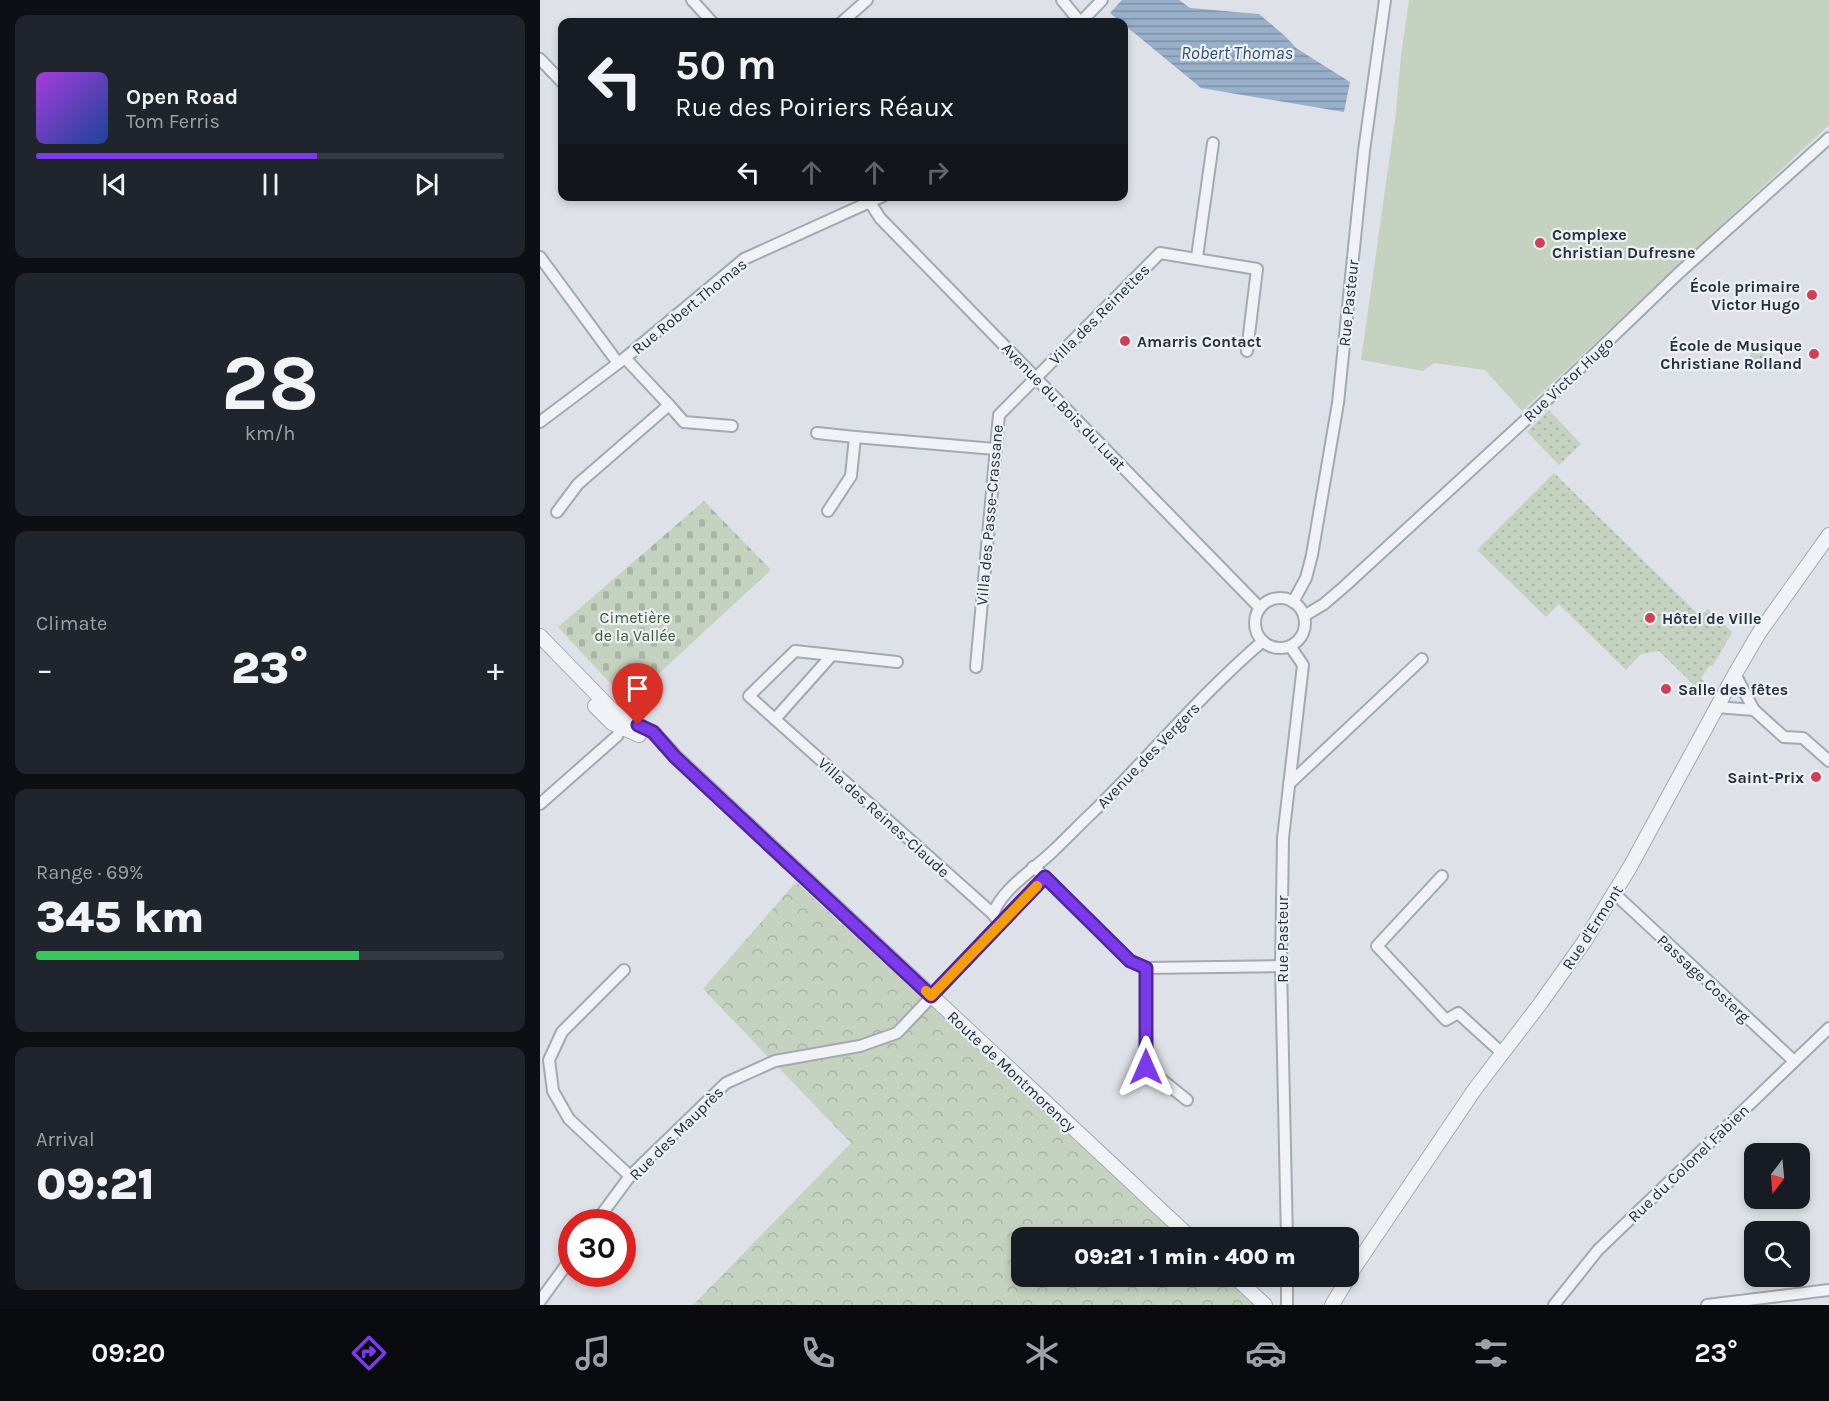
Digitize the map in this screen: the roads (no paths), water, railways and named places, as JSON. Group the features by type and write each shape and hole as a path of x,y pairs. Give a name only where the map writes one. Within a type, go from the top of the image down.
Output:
{"street":[{"path":"692,0 708,18"},
{"path":"847,18 867,0"},
{"path":"1062,0 1078,18"},
{"path":"1085,18 1102,0"},
{"name":"Rue Pasteur","path":"1293,602 1306,578 1312,555 1338,403 1364,151 1384,0"},
{"path":"540,59 558,78"},
{"name":"Rue Victor Hugo","path":"1304,616 1324,604 1346,585 1531,415 1680,272 1829,138"},
{"path":"1197,257 1213,143"},
{"name":"Rue Robert Thomas","path":"540,422 622,360 744,259 864,201"},
{"name":"Avenue du Bois du Luat","path":"869,201 880,218 1260,608"},
{"name":"Villa des Reinettes","path":"1036,377 1160,253 1257,268 1247,351"},
{"path":"542,262 622,360 684,422 732,426"},
{"name":"Villa des Passe-Crassane","path":"976,668 999,415 1036,377"},
{"path":"557,512 578,484 669,405"},
{"path":"817,433 995,449"},
{"path":"828,511 851,476 855,437"},
{"name":"Rue d'Ermont","path":"1332,1305 1405,1193 1502,1053 1566,968 1615,894 1716,707 1763,627 1829,535"},
{"path":"1278,598 1293,602 1304,616 1304,630 1296,642 1290,646 1276,648 1263,641 1258,636 1255,622 1260,608 1265,603 1278,598"},
{"name":"Route de Montmorency","path":"540,636 609,707 622,724"},
{"name":"Avenue des Vergers","path":"993,914 996,905 1033,867 1066,838 1239,662 1263,641"},
{"name":"Rue Pasteur","path":"1287,1227 1281,966 1283,838 1303,665 1290,646"},
{"name":"Route de Montmorency","path":"540,649 612,723 622,724 675,757 1179,1227"},
{"name":"Villa des Reines-Claude","path":"897,662 795,651 750,696 993,914"},
{"path":"775,719 832,655"},
{"path":"1289,784 1422,659"},
{"path":"1735,674 1754,710 1784,737 1803,738 1829,761"},
{"path":"1716,707 1754,710"},
{"path":"540,804 617,736 622,724"},
{"path":"1033,867 1130,961 1146,968 1281,966"},
{"path":"1442,876 1377,946 1446,1020 1458,1013 1502,1053"},
{"path":"931,996 1045,877"},
{"name":"Passage Costerg","path":"1615,894 1794,1061"},
{"path":"993,914 1002,924"},
{"path":"1146,968 1146,1067 1187,1100"},
{"path":"624,970 562,1032 549,1060 553,1091 569,1119 630,1176"},
{"name":"Rue des Mauprès","path":"606,1209 630,1176 726,1083 775,1061 860,1046 897,1033 931,996"},
{"name":"Rue du Colonel Fabien","path":"1554,1305 1598,1250 1829,1028"},
{"path":"540,1301 558,1276"},
{"path":"1246,1287 1265,1305"},
{"path":"1287,1287 1287,1305"},
{"path":"1707,1305 1829,1290"}],"water":[{"name":"Robert Thomas","path":"1122,0 1179,0 1190,8 1259,14 1296,48 1350,82 1344,112 1201,88 1128,28 1128,18 1116,18 1110,13"}],"place":[{"name":"Complexe Christian Dufresne","path":"1540,243"},
{"name":"École primaire Victor Hugo","path":"1812,295"},
{"name":"Amarris Contact","path":"1125,341"},
{"name":"École de Musique Christiane Rolland","path":"1814,354"},
{"name":"Hôtel de Ville","path":"1650,618"},
{"name":"Salle des fêtes","path":"1666,689"},
{"name":"Saint-Prix","path":"1816,777"}],"park label":[{"name":"Cimetière de la Vallée","path":"635,626"}]}
